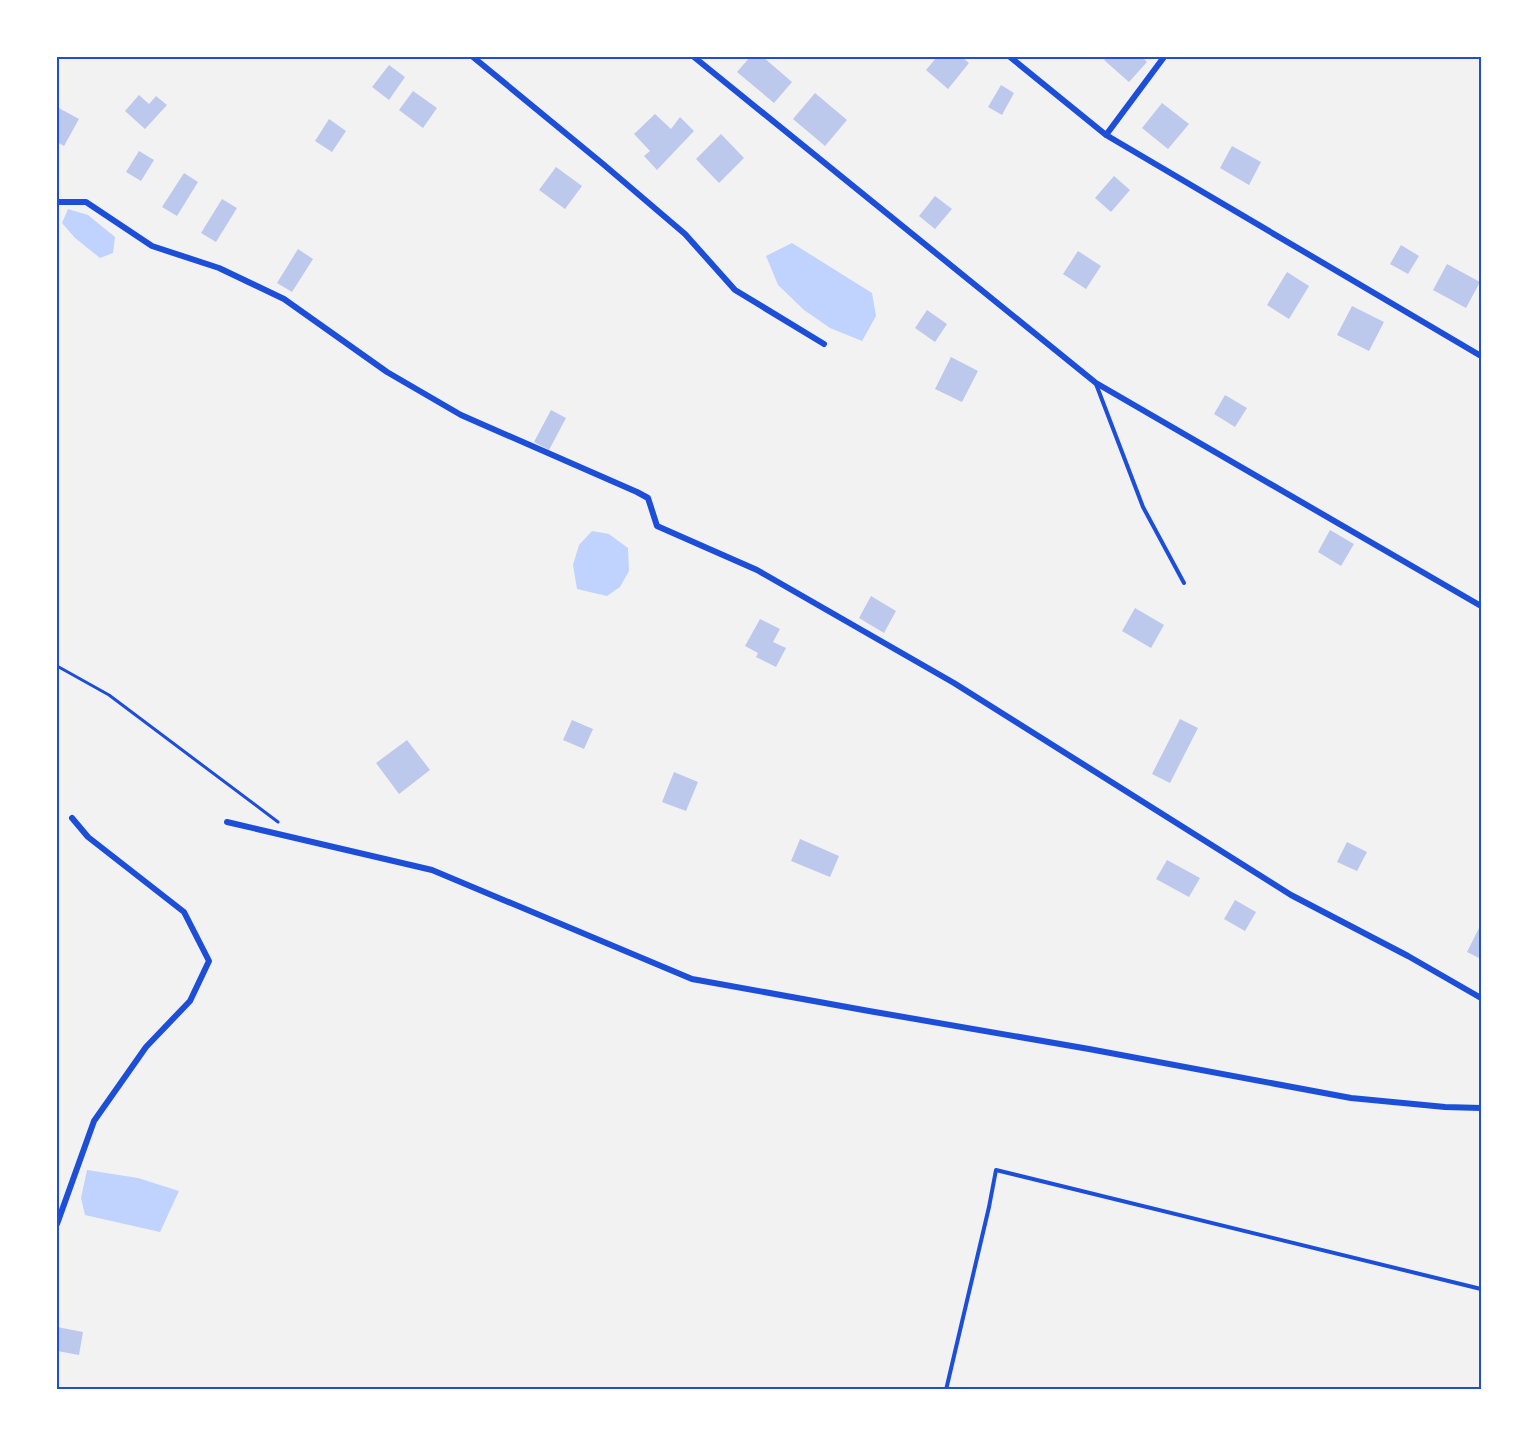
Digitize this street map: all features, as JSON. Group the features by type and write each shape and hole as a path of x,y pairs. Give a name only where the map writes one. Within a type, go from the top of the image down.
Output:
{"street":[{"path":"473,57 685,234 735,290 824,345"},
{"path":"694,57 1096,383 1481,606"},
{"path":"1010,57 1106,135 1481,356"},
{"path":"1106,135 1164,57"},
{"path":"57,202 86,202 152,246 219,268 284,299 387,372 461,415 638,492 648,498 657,526 757,570 954,683 1291,895 1408,956 1481,998"},
{"path":"57,1224 94,1121 146,1047 190,1000 209,961 183,912 88,837 72,818"},
{"path":"226,822 432,870 692,979 1351,1098 1481,1108"}],"lane":[{"path":"1096,383 1143,507 1185,583"},
{"path":"946,1390 996,1170 1481,1289"}],"path":[{"path":"57,666 109,695 273,816 294,838"}],"water":[{"path":"68,209 88,215 115,237 113,253 100,258 75,238 62,223"},
{"path":"792,243 872,293 876,316 862,341 830,328 804,310 778,285 766,256"},
{"path":"592,531 609,534 628,548 629,571 620,587 607,596 577,589 573,565 579,545"},
{"path":"87,1170 138,1178 179,1191 160,1232 85,1215 81,1198"}],"building":[{"path":"750,57 763,57 792,82 774,103 737,72"},
{"path":"937,57 962,57 969,63 948,89 926,70"},
{"path":"1107,57 1142,57 1147,62 1129,82 1104,60"},
{"path":"389,65 405,77 389,100 372,87"},
{"path":"1001,85 1014,93 1002,115 988,107"},
{"path":"413,91 437,108 423,128 399,110"},
{"path":"815,93 847,120 825,146 793,119"},
{"path":"139,95 149,104 156,96 167,105 145,129 125,111"},
{"path":"1162,103 1189,124 1168,149 1142,128"},
{"path":"57,107 79,119 64,146 57,142"},
{"path":"655,114 671,129 680,117 694,131 657,170 644,156 650,151 634,134"},
{"path":"329,119 346,131 332,152 315,141"},
{"path":"721,134 744,158 719,183 696,159"},
{"path":"1232,146 1261,162 1249,185 1220,168"},
{"path":"139,151 154,160 141,181 126,172"},
{"path":"556,167 582,186 565,209 539,190"},
{"path":"184,173 198,182 177,216 162,207"},
{"path":"1114,176 1130,190 1111,212 1095,198"},
{"path":"935,196 952,209 935,229 919,216"},
{"path":"222,199 237,208 216,242 201,233"},
{"path":"1401,245 1419,256 1408,274 1390,264"},
{"path":"298,249 313,259 292,292 277,283"},
{"path":"1078,251 1101,266 1086,289 1063,274"},
{"path":"1447,264 1480,282 1466,308 1433,290"},
{"path":"1287,272 1309,286 1289,319 1267,305"},
{"path":"1352,306 1384,322 1369,351 1337,335"},
{"path":"927,310 947,324 935,342 915,328"},
{"path":"951,357 978,371 962,402 935,389"},
{"path":"1225,395 1247,408 1235,427 1214,414"},
{"path":"551,410 566,418 549,450 534,442"},
{"path":"1330,530 1354,544 1341,566 1318,552"},
{"path":"871,596 896,611 884,633 859,618"},
{"path":"1135,608 1164,625 1151,648 1122,631"},
{"path":"760,619 780,629 773,642 786,648 776,667 756,657 758,653 745,646"},
{"path":"1180,719 1198,728 1170,783 1152,774"},
{"path":"572,720 593,729 584,749 563,740"},
{"path":"407,740 430,770 399,794 376,763"},
{"path":"674,772 698,782 686,811 662,802"},
{"path":"800,839 839,856 830,877 791,861"},
{"path":"1347,842 1367,852 1357,871 1337,862"},
{"path":"1167,860 1200,878 1189,897 1156,879"},
{"path":"1235,900 1256,912 1245,931 1224,919"},
{"path":"1481,924 1481,959 1467,952"},
{"path":"57,1327 83,1332 79,1355 57,1351"}]}
